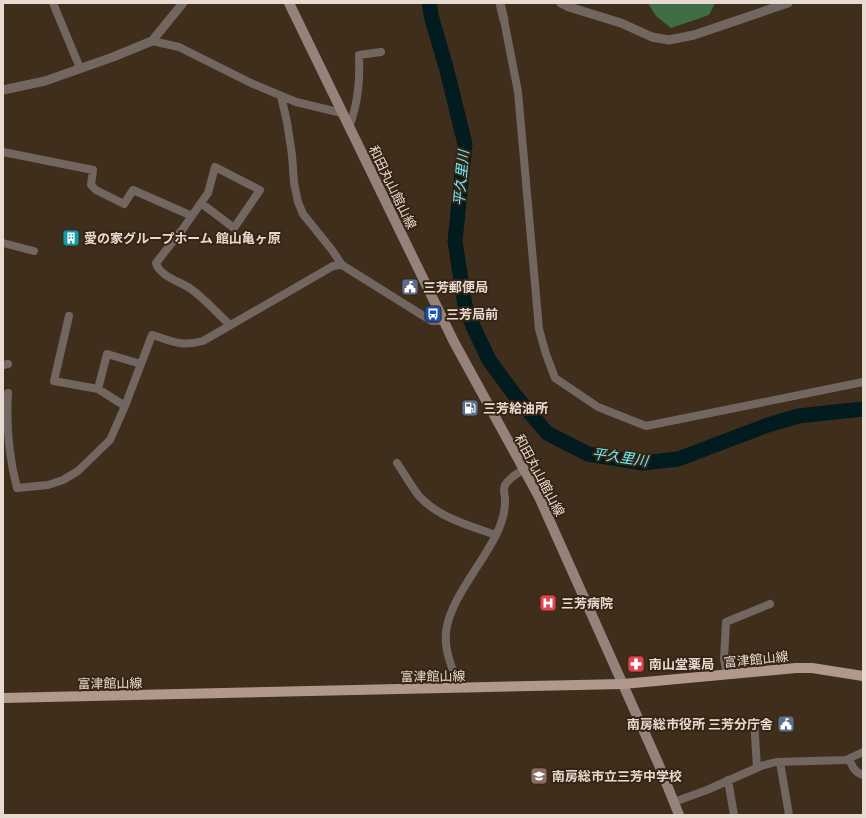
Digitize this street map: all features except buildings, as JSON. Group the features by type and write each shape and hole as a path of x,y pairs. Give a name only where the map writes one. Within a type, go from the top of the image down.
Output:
{"main road":[{"name":"和田丸山館山線","path":"289,3 349,128 466,363 539,497 623,684 674,802 678,815"},
{"name":"富津館山線","path":"3,698 623,684 796,668 812,668 863,676"}],"street":[{"path":"53,3 80,68"},
{"path":"3,90 45,81 113,58 152,41 183,3"},
{"path":"500,3 518,92 539,330 555,378 598,407 646,426 863,382"},
{"path":"562,3 569,8 621,23 652,37 669,40 694,35 788,3"},
{"path":"152,41 179,47 251,83 296,102 342,113"},
{"path":"349,128 356,108 360,78 359,55 381,52"},
{"path":"281,96 288,122 294,183 298,202 303,214 342,265 432,321 445,321"},
{"path":"3,152 93,170 91,184 96,190 124,204 133,190 192,216"},
{"path":"201,203 234,228 260,190 215,168 208,193 156,263 158,268 178,282 190,288 230,325"},
{"path":"3,242 34,251"},
{"path":"8,393 7,412 9,445 12,468 17,488 48,485 63,480 78,471 110,440 125,406 152,335 178,343 190,344 203,341 333,266 342,265"},
{"path":"69,316 54,380 98,390 125,406"},
{"path":"98,390 107,354 141,364"},
{"path":"397,462 420,496 440,513 462,523 496,535"},
{"path":"460,688 446,645 446,632 452,608 496,535 502,519 505,501 503,491 506,484 524,469"},
{"path":"727,675 724,659 726,622 770,604"},
{"path":"754,720 757,768"},
{"path":"674,802 707,790 757,768 780,762 849,759 863,752"},
{"path":"849,759 852,767 858,774 863,775"},
{"path":"780,762 789,815"},
{"path":"728,780 734,815"}],"green space":[{"path":"648,3 715,3 709,15 671,28 656,16"}],"waterway":[{"name":"平久里川","path":"429,3 465,144 455,241 465,305 489,360 514,394 547,433 588,454 643,463 678,459 768,425 798,416 863,409"}],"place":[{"name":"愛の家グループホーム 館山亀ヶ原","path":"71,238"},
{"name":"三芳郵便局","path":"410,287"},
{"name":"三芳局前","path":"433,314"},
{"name":"三芳給油所","path":"470,408"},
{"name":"三芳病院","path":"548,603"},
{"name":"南山堂薬局","path":"636,664"},
{"name":"南房総市役所 三芳分庁舎","path":"786,724"},
{"name":"南房総市立三芳中学校","path":"539,776"}]}
